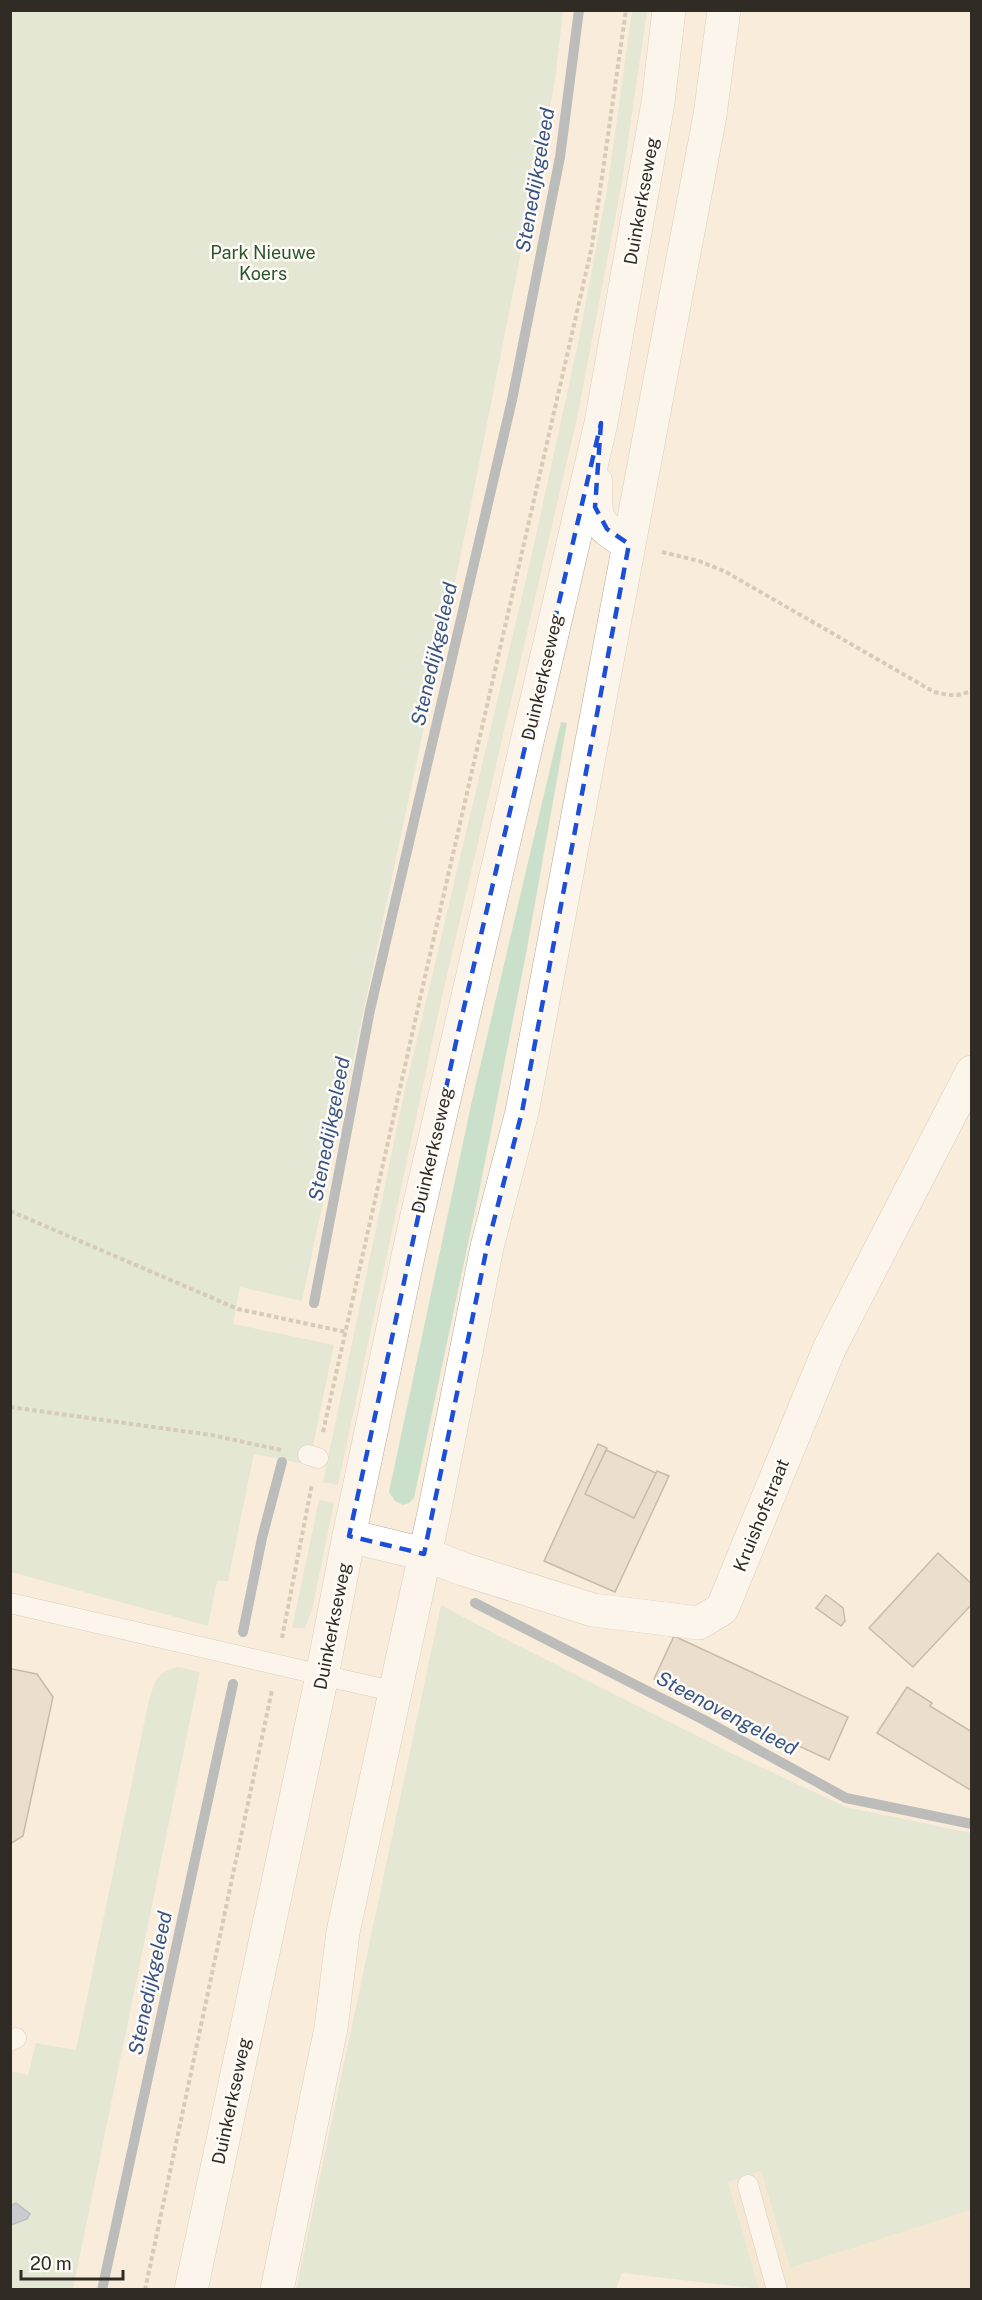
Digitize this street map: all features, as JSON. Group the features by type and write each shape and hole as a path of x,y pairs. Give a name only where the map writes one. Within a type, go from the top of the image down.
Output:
{"main road":[{"name":"Duinkerkseweg","path":"191,2289 322,1676 349,1536 453,1055 601,423 658,103 669,10"},
{"path":"277,2289 331,2028 343,1932 396,1692 488,1248 522,1112 710,116 724,10"},
{"path":"601,423 595,507 598,520 607,530 629,544"},
{"name":"Kruishofstraat","path":"349,1536 424,1554 463,1569 593,1610 699,1623 722,1609 830,1347 972,1072"}],"lane":[{"path":"10,1602 396,1692"},
{"path":"748,2185 777,2289"}],"path":[{"path":"145,2289 313,1456 345,1332 592,246 626,10"},
{"path":"629,544 699,561 726,572 934,692 950,696 967,693 972,689"},
{"path":"10,1211 238,1309 345,1332"},
{"path":"10,1407 211,1434 313,1456"}],"highlighted area":[{"path":"601,423 595,507 607,529 629,544 522,1112 487,1247 424,1554 349,1536 458,1033"}],"shaded area":[{"path":"761,2171 790,2268 971,2210 971,2289 759,2289 727,2182"}],"green space":[{"name":"Park Nieuwe Koers","path":"11,11 563,11 555,81 467,525 302,1301 240,1287 233,1324 334,1345 309,1465 254,1454 228,1581 217,1581 208,1626 11,1572"},
{"path":"632,11 647,11 622,182 578,414 439,1010 338,1485 323,1482 404,1094 531,558 578,343 607,190"},
{"path":"561,722 567,723 526,954 479,1192 414,1498 403,1505 395,1501 389,1492 471,1105"},
{"path":"319,1500 334,1503 312,1610 305,1628 292,1628"},
{"path":"441,1605 731,1753 846,1807 971,1833 971,2210 790,2268 761,2171 728,2182 759,2289 622,2273 616,2289 296,2290"},
{"path":"178,1667 200,1672 73,2289 11,2290 11,2071 28,2075 36,2043 76,2050 149,1700 158,1678 165,1672"}],"water":[{"path":"16,2203 30,2214 27,2219 11,2225 11,2205"}],"building":[{"path":"598,1444 607,1448 585,1494 634,1518 657,1471 669,1476 615,1592 544,1561"},
{"path":"606,1450 656,1473 634,1518 585,1494"},
{"path":"938,1553 972,1584 972,1604 913,1667 869,1628"},
{"path":"826,1595 843,1608 845,1621 841,1626 816,1608"},
{"path":"674,1636 848,1717 829,1760 654,1679"},
{"path":"10,1670 37,1674 53,1697 23,1836 10,1844"},
{"path":"907,1687 932,1703 930,1706 972,1732 972,1791 877,1733"}],"waterway":[{"name":"Stenedijkgeleed","path":"314,1303 370,1010 512,400 560,157 579,10"},
{"name":"Stenedijkgeleed","path":"243,1632 262,1538 282,1462"},
{"name":"Steenovengeleed","path":"475,1603 704,1720 846,1798 972,1824"},
{"name":"Stenedijkgeleed","path":"102,2290 233,1684"}]}
